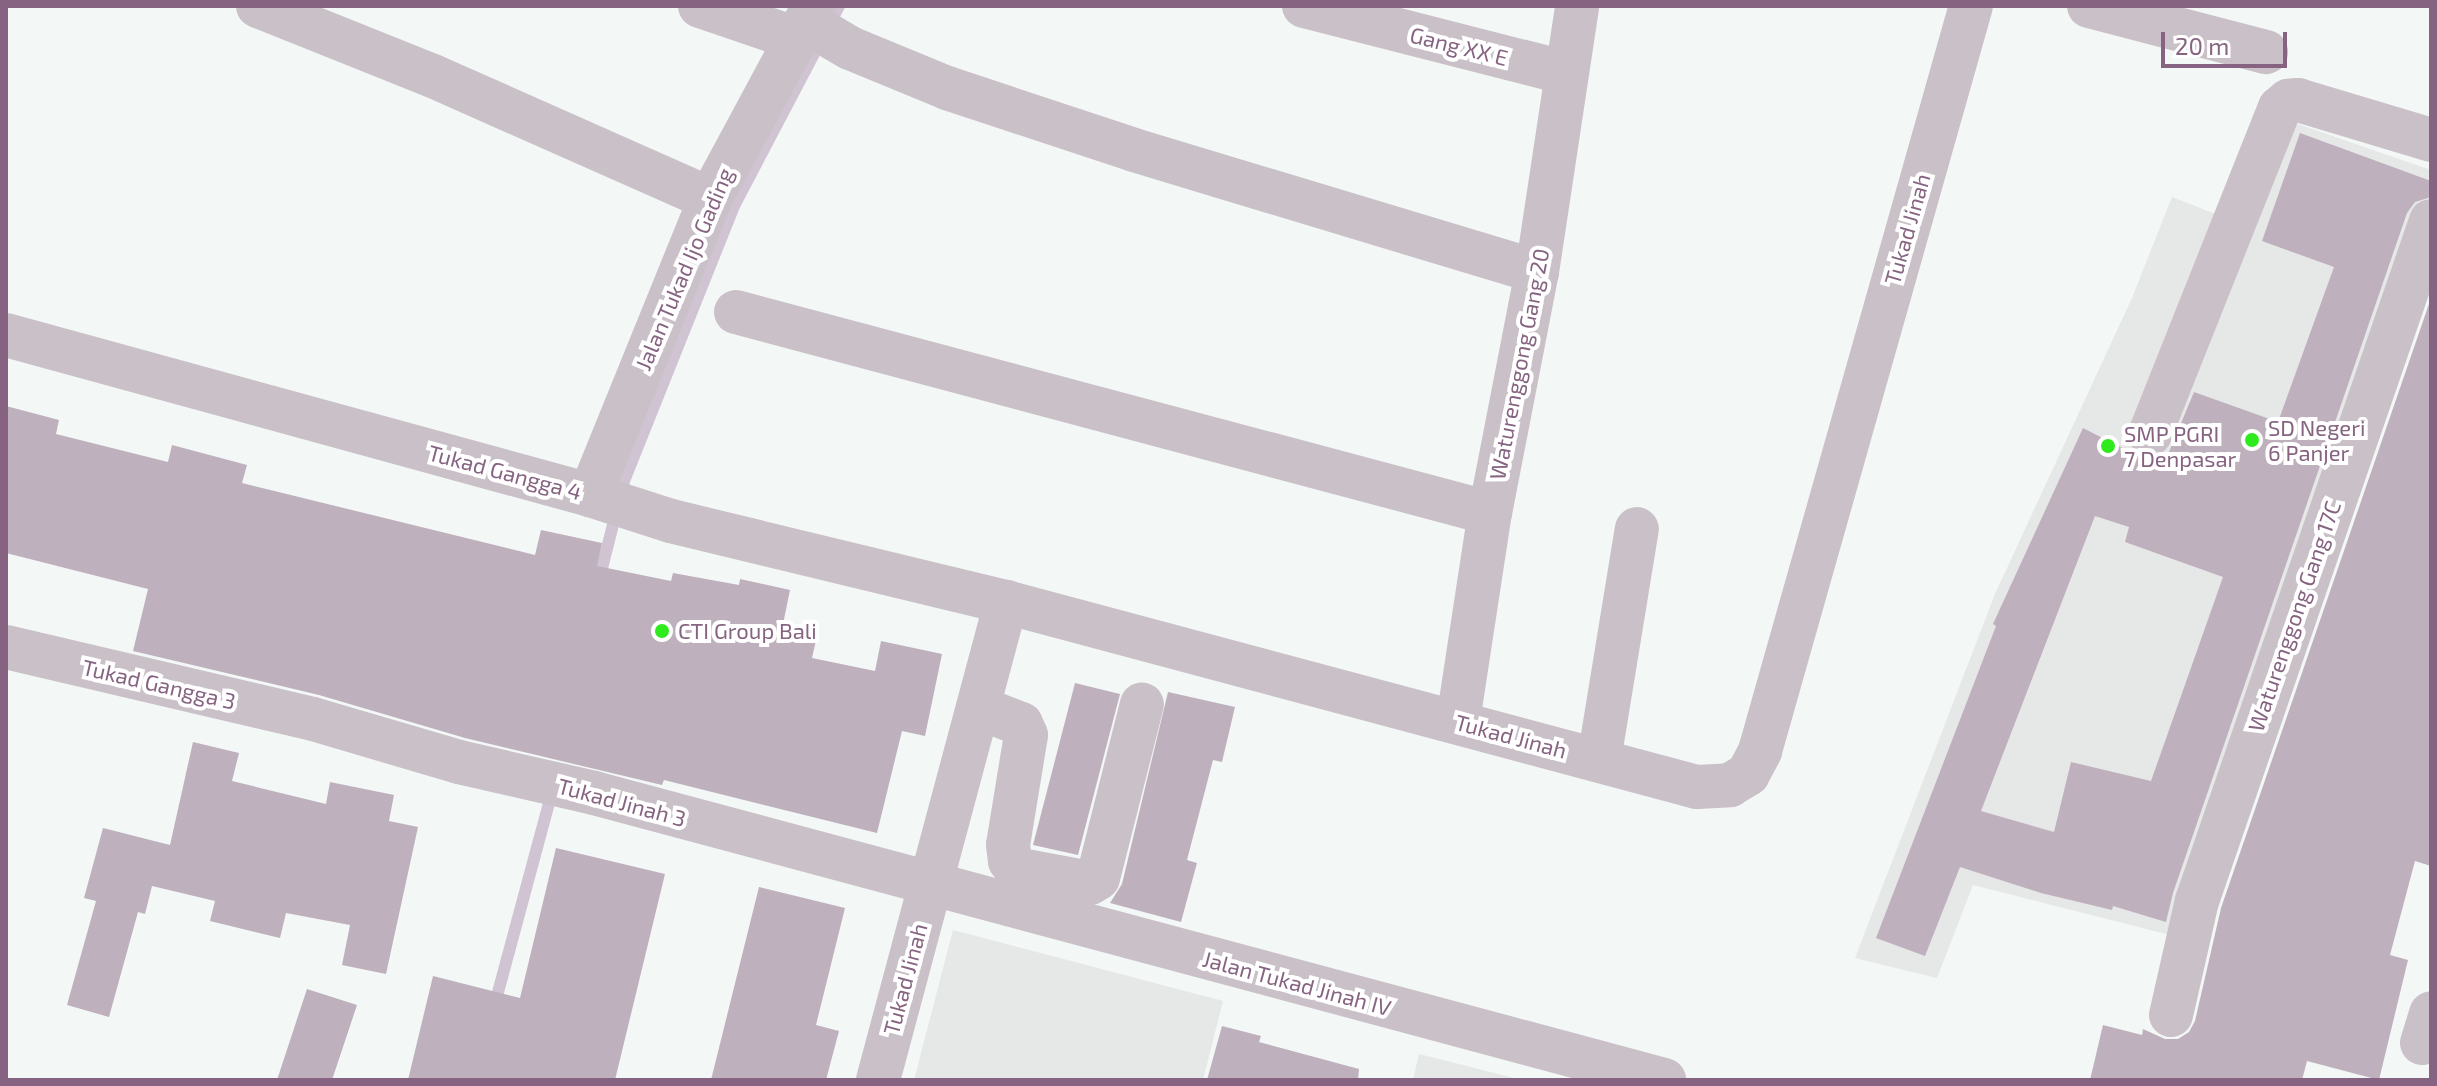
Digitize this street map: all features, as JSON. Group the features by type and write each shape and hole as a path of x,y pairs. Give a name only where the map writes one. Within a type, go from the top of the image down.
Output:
{"street":[{"path":"258,6 433,76 710,199"},
{"path":"700,6 818,29 947,88 1134,150 1537,272"},
{"name":"Gang XX E","path":"1304,6 1566,73"},
{"name":"Waturenggong Gang 20","path":"1458,721 1490,513 1537,272 1577,6"},
{"path":"2089,6 2200,20 2266,52"},
{"name":"Tukad Jinah","path":"878,1080 1006,602 1697,787 1730,785 1748,774 1754,763 1966,21"},
{"name":"Jalan Tukad Ijo Gading","path":"596,497 710,199 818,29"},
{"path":"2150,434 2280,108 2288,101 2298,100 2431,140"},
{"name":"Waturenggong Gang 17C","path":"2171,1015 2197,901 2431,221"},
{"path":"736,312 1490,513"},
{"name":"Tukad Gangga 4","path":"6,335 596,497 671,521 1006,602"},
{"path":"1599,760 1637,529"},
{"name":"Tukad Gangga 3","path":"6,647 313,719"},
{"path":"980,708 1021,724 1026,735 1008,845 1010,861 1016,869 1090,883 1098,878 1101,870 1142,704"},
{"name":"Tukad Jinah 3","path":"313,719 459,762 594,793 930,886"},
{"name":"Jalan Tukad Jinah IV","path":"930,886 1664,1080"}],"shaded area":[{"name":"SD Negeri 6 Panjer","path":"2292,122 2431,170 2431,210 2174,936 1973,885 1937,978 1855,958 1995,594 2132,298 2172,197 2249,227"},
{"path":"953,930 1223,1001 1203,1080 914,1080"},
{"path":"1419,1054 1522,1080 1413,1080"}],"building":[{"path":"2300,133 2431,181 2431,197 2415,202 2407,213 2173,893 2166,922 2113,906 2112,910 2041,893 1960,867 1925,956 1876,938 1996,626 1993,624 2083,428 2140,457 2164,464 2194,392 2278,422 2334,267 2262,241","holes":["2095,516 2129,527 2125,542 2223,577 2151,781 2071,762 2054,832 1981,811"]},
{"path":"2431,298 2431,866 2415,861 2390,955 2408,960 2379,1080 2307,1061 2302,1080 2090,1080 2103,1025 2142,1035 2143,1029 2165,1039 2178,1039 2189,1032 2195,1021 2221,908"},
{"path":"6,406 59,420 56,434 168,462 172,445 247,465 242,483 535,555 541,530 602,543 597,566 671,581 673,573 739,585 740,579 790,590 782,629 817,636 812,658 875,671 881,641 942,654 925,736 902,731 877,833 664,780 662,785 465,738 319,695 133,651 148,589 6,553"},
{"path":"1075,683 1120,694 1078,855 1033,845"},
{"path":"1168,692 1235,707 1222,762 1213,760 1187,860 1197,863 1181,922 1110,903 1122,884"},
{"path":"193,742 239,753 232,781 326,804 330,782 394,795 389,821 418,827 386,974 342,965 350,925 286,913 280,938 210,921 215,901 152,886 145,914 138,912 109,1017 67,1005 96,901 84,898 103,828 170,845"},
{"path":"556,848 665,874 615,1080 408,1080 433,976 520,998"},
{"path":"759,887 845,908 816,1025 839,1031 826,1080 711,1080"},
{"path":"307,989 357,1005 332,1080 277,1080"},
{"path":"1222,1026 1261,1036 1259,1042 1359,1069 1358,1080 1207,1080"}],"waterway":[{"path":"599,580 624,481 734,206 839,6"},
{"path":"494,1007 553,789"}],"place":[{"name":"SD Negeri 6 Panjer","path":"2252,440"},
{"name":"SMP PGRI 7 Denpasar","path":"2108,446"},
{"name":"CTI Group Bali","path":"662,631"}]}
